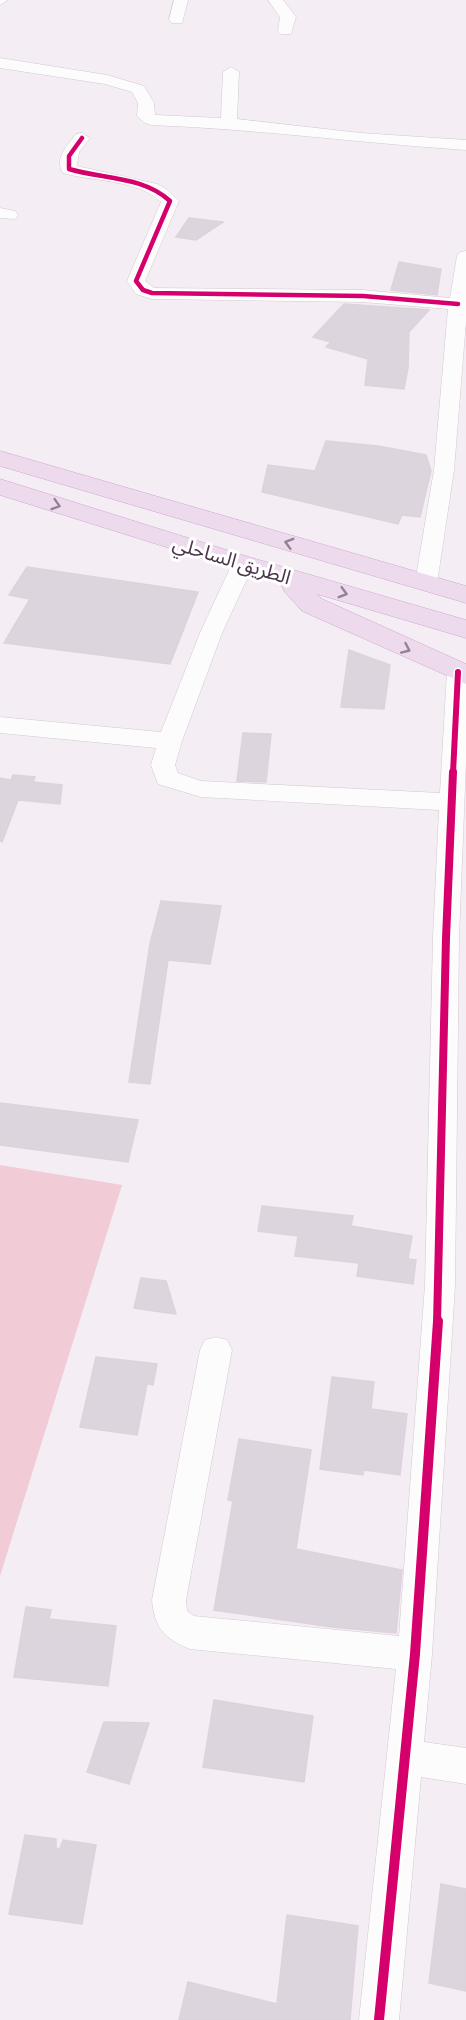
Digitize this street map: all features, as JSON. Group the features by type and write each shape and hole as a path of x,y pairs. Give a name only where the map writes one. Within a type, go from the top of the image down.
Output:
{"highway":[{"name":"الطريق الساحلي","path":"0,458 466,595"},
{"name":"الطريق الساحلي","path":"0,487 243,564 466,629"},
{"path":"286,577 312,605 462,674"}],"street":[{"path":"177,20 181,0"},
{"path":"275,0 288,17 286,31"},
{"path":"0,63 107,80 138,89 146,103 145,116 152,120 229,123 361,138 466,145"},
{"path":"229,123 231,72"},
{"path":"82,138 69,155 67,163 69,169 150,187 164,193 170,201 141,260 136,281 143,290 152,293 192,295 363,296 458,304"},
{"path":"426,583 458,389 458,304 466,256"},
{"path":"444,470 466,470"},
{"path":"243,564 211,633 170,741 163,765 167,778 201,789 452,802"},
{"path":"379,2020 415,1654 440,1285 456,940 452,802 462,674"},
{"path":"0,725 170,741"},
{"path":"216,1350 170,1600 171,1616 177,1625 190,1632 415,1654"},
{"path":"404,1757 466,1766"}],"shaded area":[{"path":"0,1165 122,1185 0,1576"}],"building":[{"path":"189,218 223,222 196,240 176,237"},
{"path":"399,262 441,269 437,295 391,290"},
{"path":"344,304 429,310 409,332 408,368 404,389 365,385 368,359 326,347 331,342 313,337"},
{"path":"326,441 378,446 426,455 431,471 420,517 402,515 398,524 262,492 268,465 315,471"},
{"path":"27,567 198,592 170,664 4,643 30,599 9,595"},
{"path":"349,650 390,665 384,709 341,707"},
{"path":"243,733 271,734 266,782 237,781"},
{"path":"13,775 35,777 33,782 62,785 60,804 18,800 2,842 0,841 0,778 11,780"},
{"path":"161,901 221,906 210,964 168,960 150,1084 129,1082 150,944"},
{"path":"0,1103 138,1120 128,1162 0,1145"},
{"path":"262,1206 353,1216 351,1226 412,1236 408,1259 416,1260 413,1284 357,1276 359,1263 295,1256 298,1236 258,1231"},
{"path":"141,1278 166,1281 176,1314 134,1308"},
{"path":"96,1357 157,1364 153,1385 147,1384 137,1435 80,1427"},
{"path":"332,1377 374,1382 371,1409 407,1414 400,1475 364,1470 363,1475 320,1469"},
{"path":"239,1439 311,1450 296,1549 402,1570 396,1633 332,1627 214,1610 233,1501 228,1500"},
{"path":"26,1607 51,1610 49,1619 116,1626 108,1686 14,1677"},
{"path":"214,1700 313,1716 304,1782 203,1767"},
{"path":"104,1722 149,1723 129,1784 87,1772"},
{"path":"25,1835 56,1839 56,1848 60,1849 63,1840 96,1845 82,1924 9,1914"},
{"path":"441,1884 466,1889 466,1991 429,1983"},
{"path":"287,1915 358,1926 350,2020 179,2020 188,1982 277,2004"}],"cycle path":[{"path":"82,138 69,156 69,169 151,187 170,201 136,281 143,290 152,293 193,295 363,296 458,304"},
{"path":"379,2020 415,1654 440,1285 446,938 458,672"}]}
